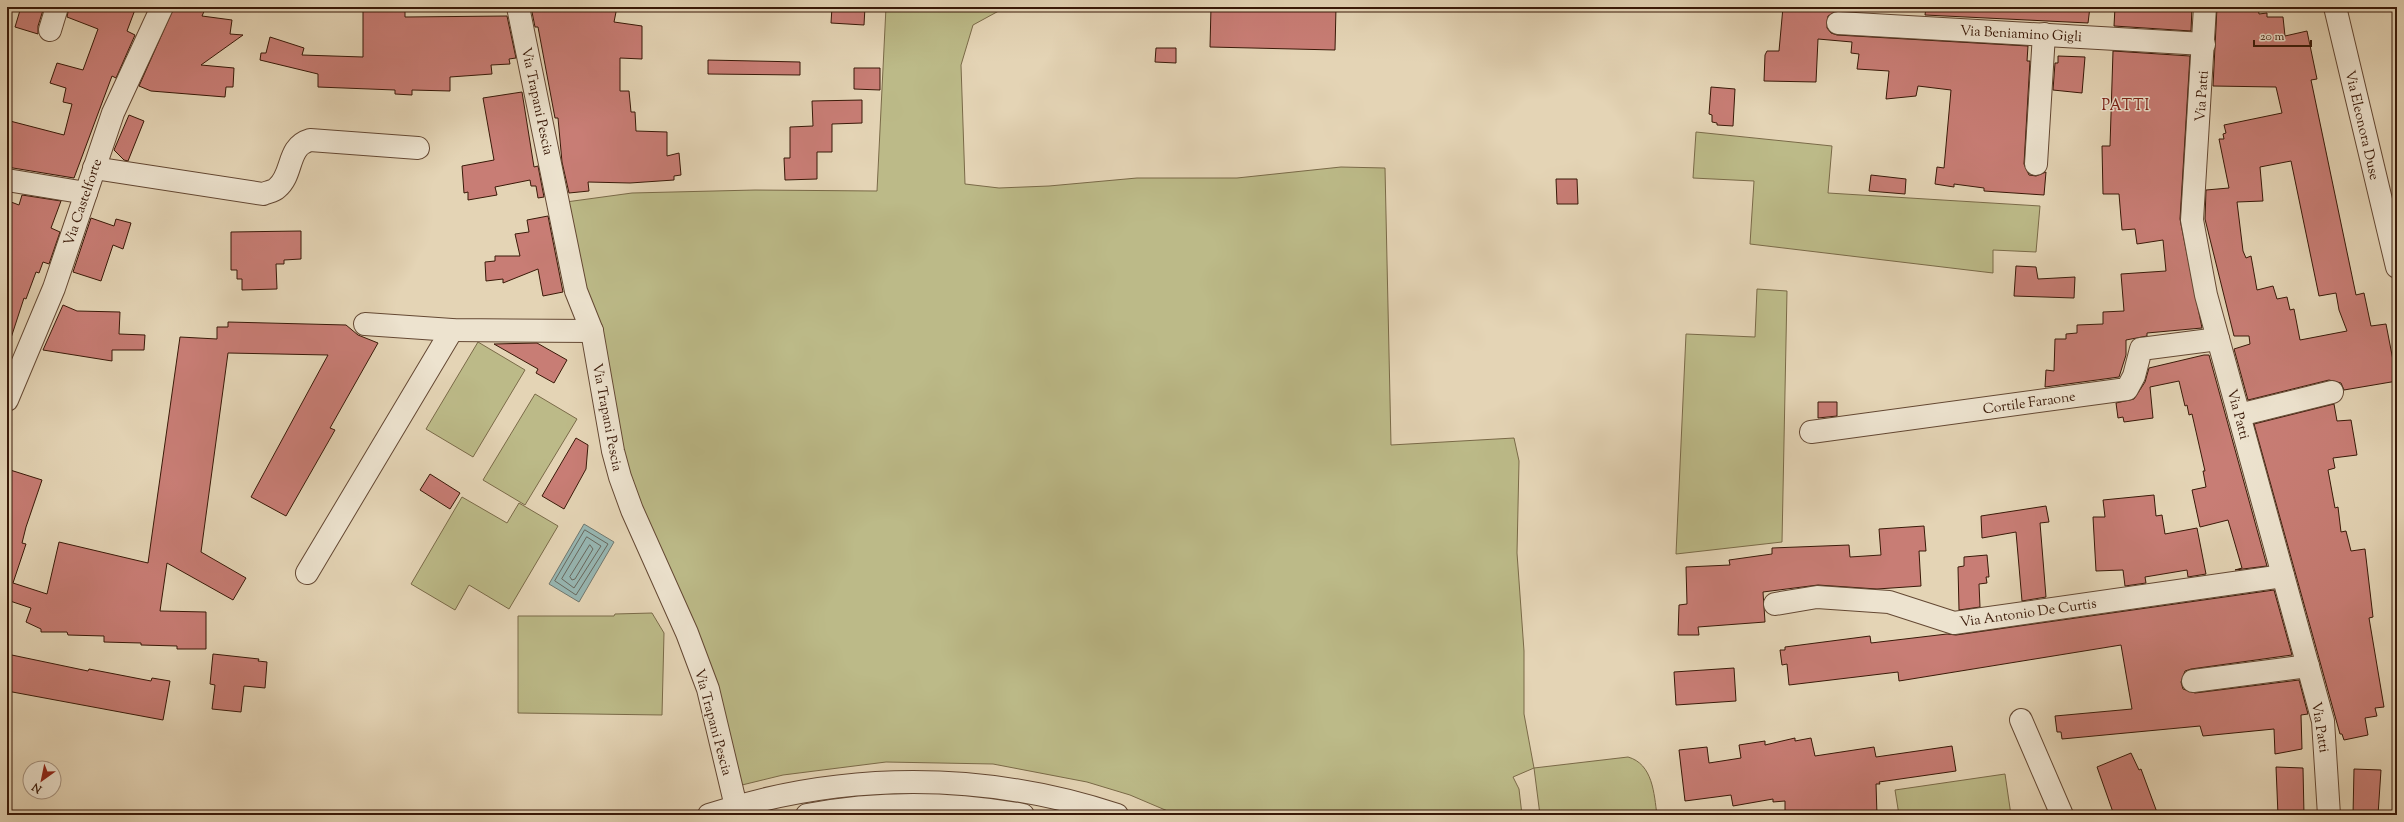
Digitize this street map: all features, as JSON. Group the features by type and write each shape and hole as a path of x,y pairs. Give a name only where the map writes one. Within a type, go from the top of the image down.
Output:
{"street":[{"path":"50,30 58,7"},
{"name":"Via Castelforte","path":"7,400 54,288 113,113 162,7"},
{"name":"Via Trapani Pescia","path":"518,7 576,291 592,331 613,451 620,477 708,690 737,811"},
{"name":"Via Patti","path":"2205,7 2204,44 2192,220 2206,295 2323,722 2330,815"},
{"name":"Via Eleonora Duse","path":"2335,7 2397,267"},
{"name":"Via Beniamino Gigli","path":"1838,22 2204,44"},
{"path":"2036,164 2044,34"},
{"path":"94,168 263,194 276,189 281,184 294,152 303,142 310,140 418,148"},
{"path":"7,180 86,193"},
{"path":"364,324 452,330 592,331"},
{"path":"307,573 452,330"},
{"name":"Cortile Faraone","path":"1811,432 2127,389 2134,376 2140,349 2218,339"},
{"path":"2239,414 2332,392"},
{"name":"Via Antonio De Curtis","path":"1775,604 1817,597 1889,602 1954,622 2283,576"},
{"path":"2193,681 2308,666"},
{"path":"2021,720 2062,815"},
{"path":"709,815 737,811 804,790 841,785 907,780 954,782 1022,791 1117,815"},
{"path":"807,815 850,809 929,805 969,807 1023,815"}],"shaded area":[{"path":"886,7 1006,7 973,25 961,65 965,184 999,188 1049,186 1137,178 1237,178 1341,167 1385,168 1391,445 1514,438 1519,461 1517,553 1524,651 1524,714 1534,768 1513,777 1519,789 1522,815 1177,815 1130,795 1087,782 993,764 886,762 783,775 742,785 626,469 566,202 632,193 755,190 877,191"},
{"path":"1696,132 1832,146 1828,193 2040,206 2036,252 1993,250 1993,273 1750,244 1754,181 1693,178"},
{"path":"1757,289 1787,291 1782,542 1676,554 1686,334 1755,337"},
{"path":"478,342 525,370 473,457 426,429"},
{"path":"535,394 577,419 525,505 483,480"},
{"path":"462,497 507,523 519,503 558,526 509,609 469,585 455,610 411,584"},
{"path":"652,613 664,633 662,715 518,713 518,616 614,616 615,614"},
{"path":"1628,757 1643,766 1651,781 1657,815 1540,815 1534,768"},
{"path":"2005,774 2011,815 1899,815 1895,790"}],"water":[{"path":"584,524 614,542 579,602 549,584"}],"building":[{"path":"21,7 44,7 38,26 38,34 15,27"},
{"path":"69,7 136,7 127,31 135,35 116,78 112,76 74,178 7,167 7,135 10,121 64,135 72,104 63,102 66,88 50,83 57,63 83,70 98,29 67,17"},
{"path":"174,7 206,7 202,16 232,20 230,34 243,35 201,65 234,68 233,87 226,87 225,97 151,91 139,86"},
{"path":"531,7 617,7 614,22 642,26 642,59 620,58 620,91 629,91 631,112 635,112 636,131 667,132 667,156 679,153 681,175 674,176 674,180 630,183 588,182 589,191 569,193 562,162 558,118 555,118 538,27 535,27"},
{"path":"832,7 865,7 864,25 831,23"},
{"path":"1211,7 1336,7 1335,50 1210,47"},
{"path":"1783,7 1857,7 1857,12 1838,11 1828,16 1827,28 1831,33 1837,35 2028,46 2027,61 2030,61 2024,164 2029,175 2036,176 2046,172 2044,195 1984,191 1984,188 1954,184 1954,187 1935,184 1937,167 1944,168 1951,90 1918,86 1916,96 1886,99 1889,71 1857,69 1859,54 1851,53 1852,42 1818,39 1816,82 1764,81 1765,55 1767,51 1779,51"},
{"path":"1926,7 2090,7 2088,23 1925,15"},
{"path":"2115,7 2192,7 2191,31 2114,26"},
{"path":"2217,7 2258,7 2259,14 2267,13 2267,17 2283,17 2285,36 2307,31 2317,79 2311,80 2356,295 2364,293 2371,326 2386,324 2397,381 2344,390 2341,383 2329,380 2248,400 2234,349 2250,344 2249,336 2234,336 2205,219 2206,190 2229,188 2219,139 2224,139 2223,134 2226,133 2224,125 2282,113 2276,87 2213,86","holes":["2291,161 2319,296 2336,293 2339,310 2347,331 2300,340 2294,309 2290,310 2287,297 2277,299 2273,286 2257,290 2251,256 2246,258 2243,251 2237,202 2263,201 2260,167"]},
{"path":"363,11 405,11 405,17 507,16 516,58 509,59 510,64 491,65 492,74 450,77 450,91 412,90 412,95 395,94 395,90 318,87 318,74 260,60 261,53 266,53 270,37 304,48 302,55 363,57"},
{"path":"1156,48 1176,48 1176,63 1155,62"},
{"path":"2113,51 2190,56 2180,219 2202,328 2147,333 2147,336 2126,340 2126,355 2119,377 2045,387 2046,370 2054,371 2055,339 2066,339 2066,334 2077,333 2077,325 2103,324 2103,312 2124,311 2121,274 2166,271 2163,240 2137,244 2135,229 2122,230 2119,194 2103,194 2102,146 2110,146"},
{"path":"2058,56 2085,57 2082,93 2053,90 2055,63 2058,63"},
{"path":"708,60 800,62 800,75 708,74"},
{"path":"854,68 880,68 880,90 854,89"},
{"path":"1711,87 1735,89 1733,126 1717,125 1717,123 1712,122 1712,115 1709,114"},
{"path":"522,92 534,167 538,166 544,197 538,198 536,186 531,186 530,180 495,187 497,195 468,200 468,192 464,193 462,166 494,160 483,98"},
{"path":"862,100 862,123 832,124 832,152 817,152 817,179 785,180 784,158 790,158 790,127 813,126 812,101"},
{"path":"129,115 144,121 128,161 124,160 114,150"},
{"path":"1871,175 1906,179 1905,194 1869,191"},
{"path":"1556,179 1577,179 1578,204 1557,204"},
{"path":"22,195 61,201 51,228 60,232 49,264 43,262 39,273 36,272 26,299 24,298 10,341 7,341 7,212 11,202 19,205"},
{"path":"548,216 563,292 543,296 538,269 503,283 503,279 486,281 485,262 495,261 495,256 520,256 515,234 529,232 527,220"},
{"path":"91,218 114,226 116,219 131,223 123,249 113,245 101,281 73,272"},
{"path":"301,231 301,259 284,260 284,264 276,264 277,289 242,290 242,279 237,279 237,270 231,270 231,232"},
{"path":"2016,266 2036,267 2038,279 2075,277 2074,298 2014,296"},
{"path":"63,305 77,311 120,312 119,334 145,335 144,350 112,350 112,361 43,350"},
{"path":"228,322 346,325 358,335 378,343 330,428 335,430 286,516 251,497 328,355 228,353 201,552 246,578 233,600 167,563 160,611 206,612 206,649 177,649 177,646 104,642 104,636 68,635 67,632 41,632 41,629 26,622 31,608 7,600 7,469 42,480 26,527 22,543 26,544 13,583 47,594 59,542 148,563 180,337 217,339 217,327 228,327"},
{"path":"537,343 567,360 554,383 536,373 538,369 494,344"},
{"path":"2209,355 2267,566 2235,570 2242,568 2228,520 2200,527 2192,490 2206,487 2203,471 2205,471 2192,414 2189,415 2187,405 2185,406 2179,381 2150,387 2153,418 2124,422 2123,417 2118,418 2116,403 2134,399 2145,382 2149,368"},
{"path":"1818,402 1837,402 1837,416 1818,418"},
{"path":"2334,404 2337,421 2351,420 2357,455 2333,458 2335,468 2328,470 2335,508 2338,507 2341,532 2346,531 2351,551 2365,549 2373,617 2369,618 2384,707 2375,708 2377,716 2365,718 2368,735 2344,740 2342,734 2340,734 2254,424"},
{"path":"576,438 588,445 586,469 564,509 542,496"},
{"path":"430,474 460,493 450,509 420,490"},
{"path":"2154,495 2156,516 2162,515 2165,534 2197,528 2206,574 2188,577 2187,570 2145,577 2146,583 2125,586 2123,570 2096,571 2093,517 2105,517 2103,500"},
{"path":"2046,506 2049,522 2040,523 2046,597 2022,601 2016,532 1982,538 1981,516"},
{"path":"1924,526 1926,551 1919,551 1921,586 1877,589 1818,585 1763,592 1765,622 1698,627 1699,635 1678,635 1679,605 1687,604 1686,567 1730,565 1729,560 1772,554 1772,548 1849,545 1850,557 1881,555 1879,529"},
{"path":"1987,555 1989,577 1986,577 1987,583 1979,584 1980,607 1959,610 1958,567 1964,566 1964,557"},
{"path":"2274,590 2292,655 2191,669 2185,671 2181,682 2183,689 2195,693 2299,680 2308,714 2301,715 2302,749 2275,754 2274,729 2203,736 2200,726 2062,739 2061,732 2057,732 2055,716 2132,709 2121,645 1899,681 1898,672 1789,685 1787,664 1782,665 1780,650 1785,650 1785,647 1870,636 1871,643 1947,634 1956,635"},
{"path":"7,654 88,671 89,669 151,681 152,678 170,681 163,720 7,691"},
{"path":"213,654 259,659 258,661 267,662 265,688 244,686 241,712 212,709 215,685 210,684"},
{"path":"1734,668 1736,701 1676,705 1674,672"},
{"path":"1795,738 1795,741 1811,738 1815,756 1874,747 1876,757 1952,746 1956,771 1879,782 1880,784 1876,784 1877,815 1785,815 1785,801 1773,802 1773,799 1733,806 1731,795 1685,801 1679,750 1707,747 1709,763 1741,758 1739,745 1765,741 1765,745"},
{"path":"2131,753 2139,770 2141,769 2158,815 2114,815 2097,767"},
{"path":"2276,767 2303,768 2304,815 2278,815"},
{"path":"2354,769 2381,770 2378,815 2353,815"}],"district":[{"name":"PATTI","path":"2126,105"}]}
